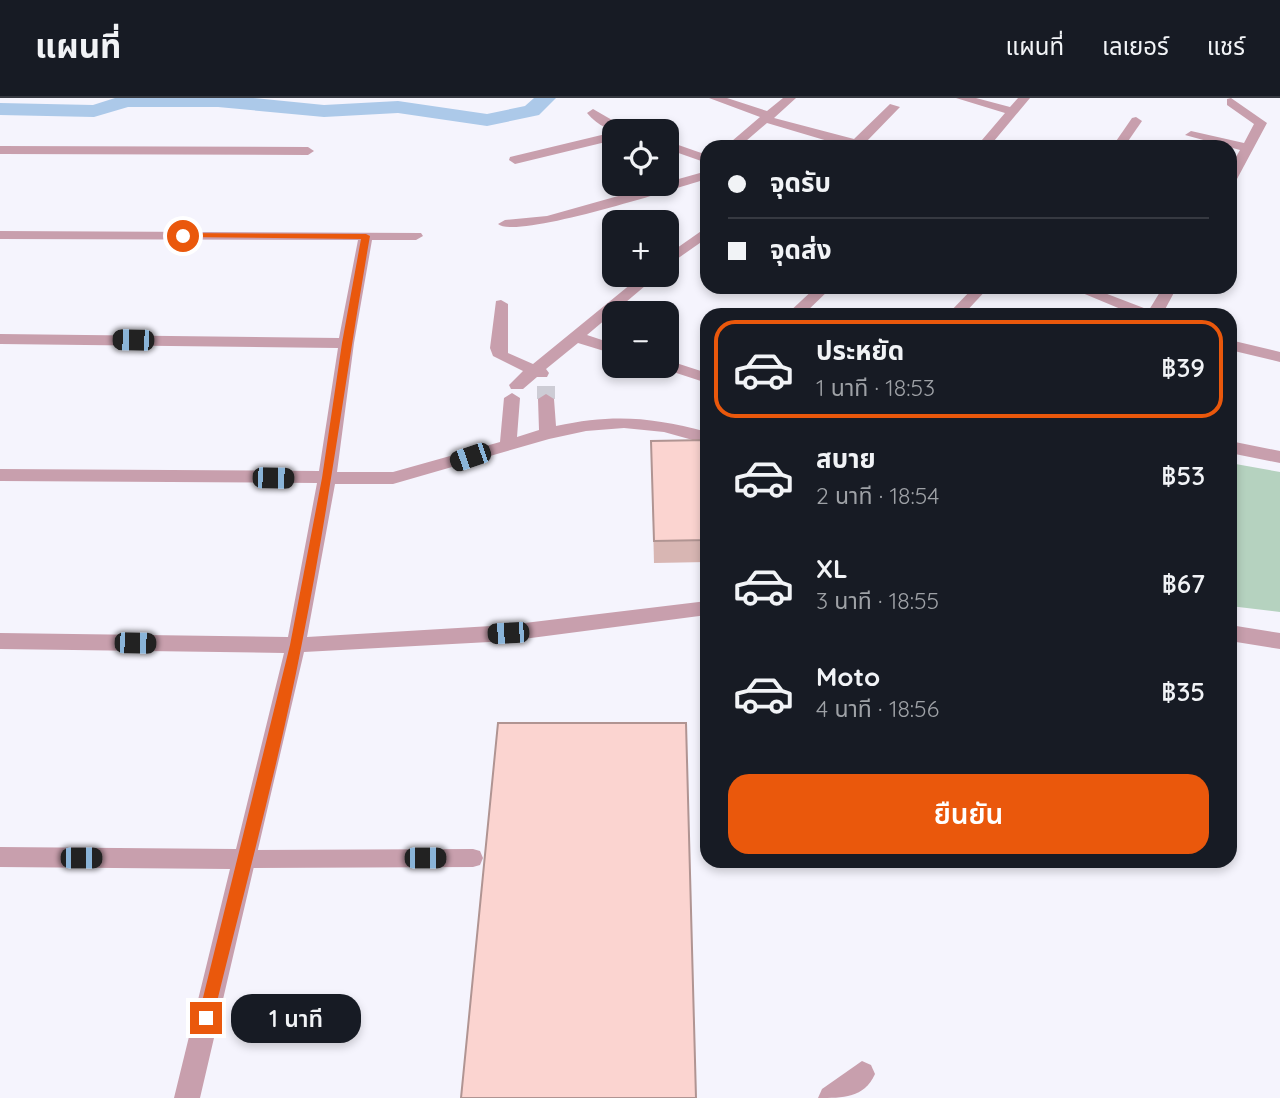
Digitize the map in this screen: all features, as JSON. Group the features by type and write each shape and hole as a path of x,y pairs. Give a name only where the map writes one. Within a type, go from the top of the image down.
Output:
{"street":[{"path":"715,98 841,140"},
{"path":"739,140 790,98"},
{"path":"962,98 1013,111"},
{"path":"988,140 1024,98"},
{"path":"1231,102 1261,123 1237,167"},
{"path":"865,140 894,107"},
{"path":"593,113 602,121"},
{"path":"1123,140 1136,121"},
{"path":"1191,135 1213,140"},
{"path":"515,160 602,139"},
{"path":"1237,145 1248,148"},
{"path":"679,149 700,157"},
{"path":"0,150 308,151"},
{"path":"505,225 548,220 700,177"},
{"path":"0,235 416,236"},
{"path":"187,1098 296,645 327,478 346,343 366,236"},
{"path":"679,253 700,236"},
{"path":"508,445 515,391 544,378 574,336 636,287"},
{"path":"802,308 817,294"},
{"path":"962,308 975,294"},
{"path":"1094,294 1132,308"},
{"path":"501,304 498,348 501,356 544,378"},
{"path":"574,336 602,345"},
{"path":"0,339 346,343"},
{"path":"1237,347 1280,357"},
{"path":"679,369 700,376"},
{"path":"544,378 548,432"},
{"path":"0,475 393,478 428,471 567,427 612,422 655,423 682,428 700,435"},
{"path":"1237,448 1280,457"},
{"path":"0,641 296,645 508,633 700,609"},
{"path":"1237,634 1280,641"},
{"path":"0,857 243,859"},
{"path":"831,1098 862,1074"}],"lane":[{"path":"243,859 473,858"}],"green space":[{"path":"1237,464 1280,472 1280,612 1237,607"}],"building":[{"path":"700,440 700,540 654,541 651,441"},
{"path":"498,723 686,723 696,1098 461,1098"}],"waterway":[{"path":"0,109 94,111 127,101 218,101 324,111 398,107 487,120 532,111 546,98"}],"tunnel":[{"path":"546,386 546,399"}],"route":[{"path":"183,236 366,236 346,343 327,478 296,645 206,1018"}]}
